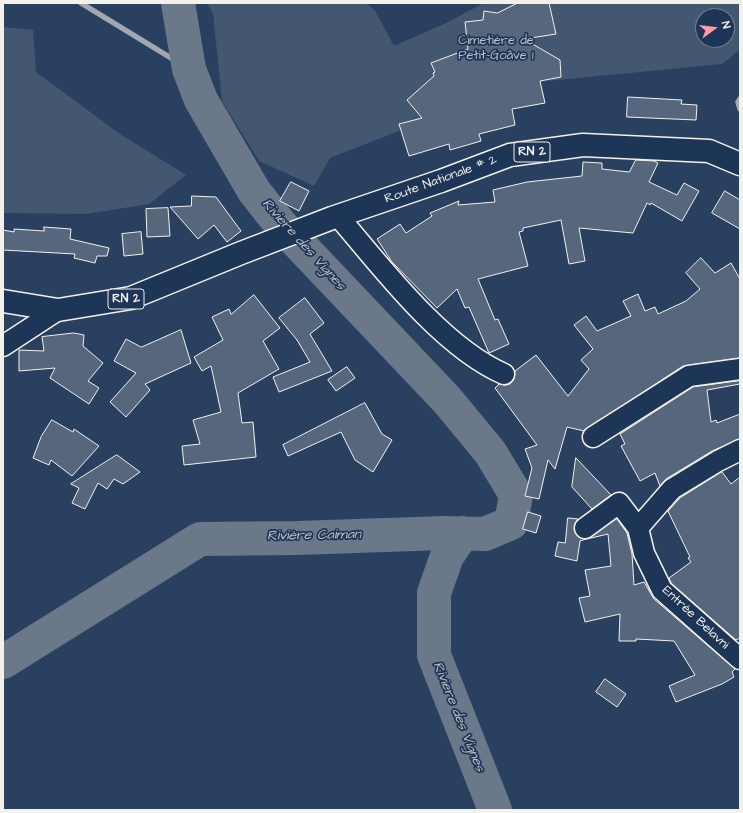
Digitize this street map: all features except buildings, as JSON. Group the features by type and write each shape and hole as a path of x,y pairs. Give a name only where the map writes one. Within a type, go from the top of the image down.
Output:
{"main road":[{"name":"Route Nationale # 2","path":"335,217 441,181 510,155 583,145 709,151 740,164"},
{"name":"RN 2","path":"3,301 58,310 130,298 335,217"}],"street":[{"path":"335,217 378,264 450,338 487,367 504,374"},
{"path":"3,346 58,310"},
{"path":"593,437 689,376 740,369"},
{"path":"585,528 619,503 638,528 672,489 718,461 740,450"},
{"name":"Entrée Belavni","path":"638,528 644,553 662,590 740,660"}],"green space":[{"name":"Cimetière de Petit-Goâve 1","path":"207,3 366,3 375,11 394,46 446,23 484,3 740,3 740,50 722,64 537,82 434,117 330,158 314,186 259,161 222,101 213,13"},
{"path":"3,27 33,30 36,72 120,134 186,175 149,204 86,214 3,213"}],"waterway":[{"name":"Riviere des Vignes","path":"81,3 189,69"},
{"name":"Rivière Caiman","path":"3,662 200,539 297,538 445,533 485,534 511,523 516,495 490,452 447,400 280,224 254,191 201,100 189,69 178,3"},
{"path":"740,99 738,102 740,109"},
{"name":"Riviere des Vignes","path":"463,533 447,556 434,593 434,655 495,810"}]}
